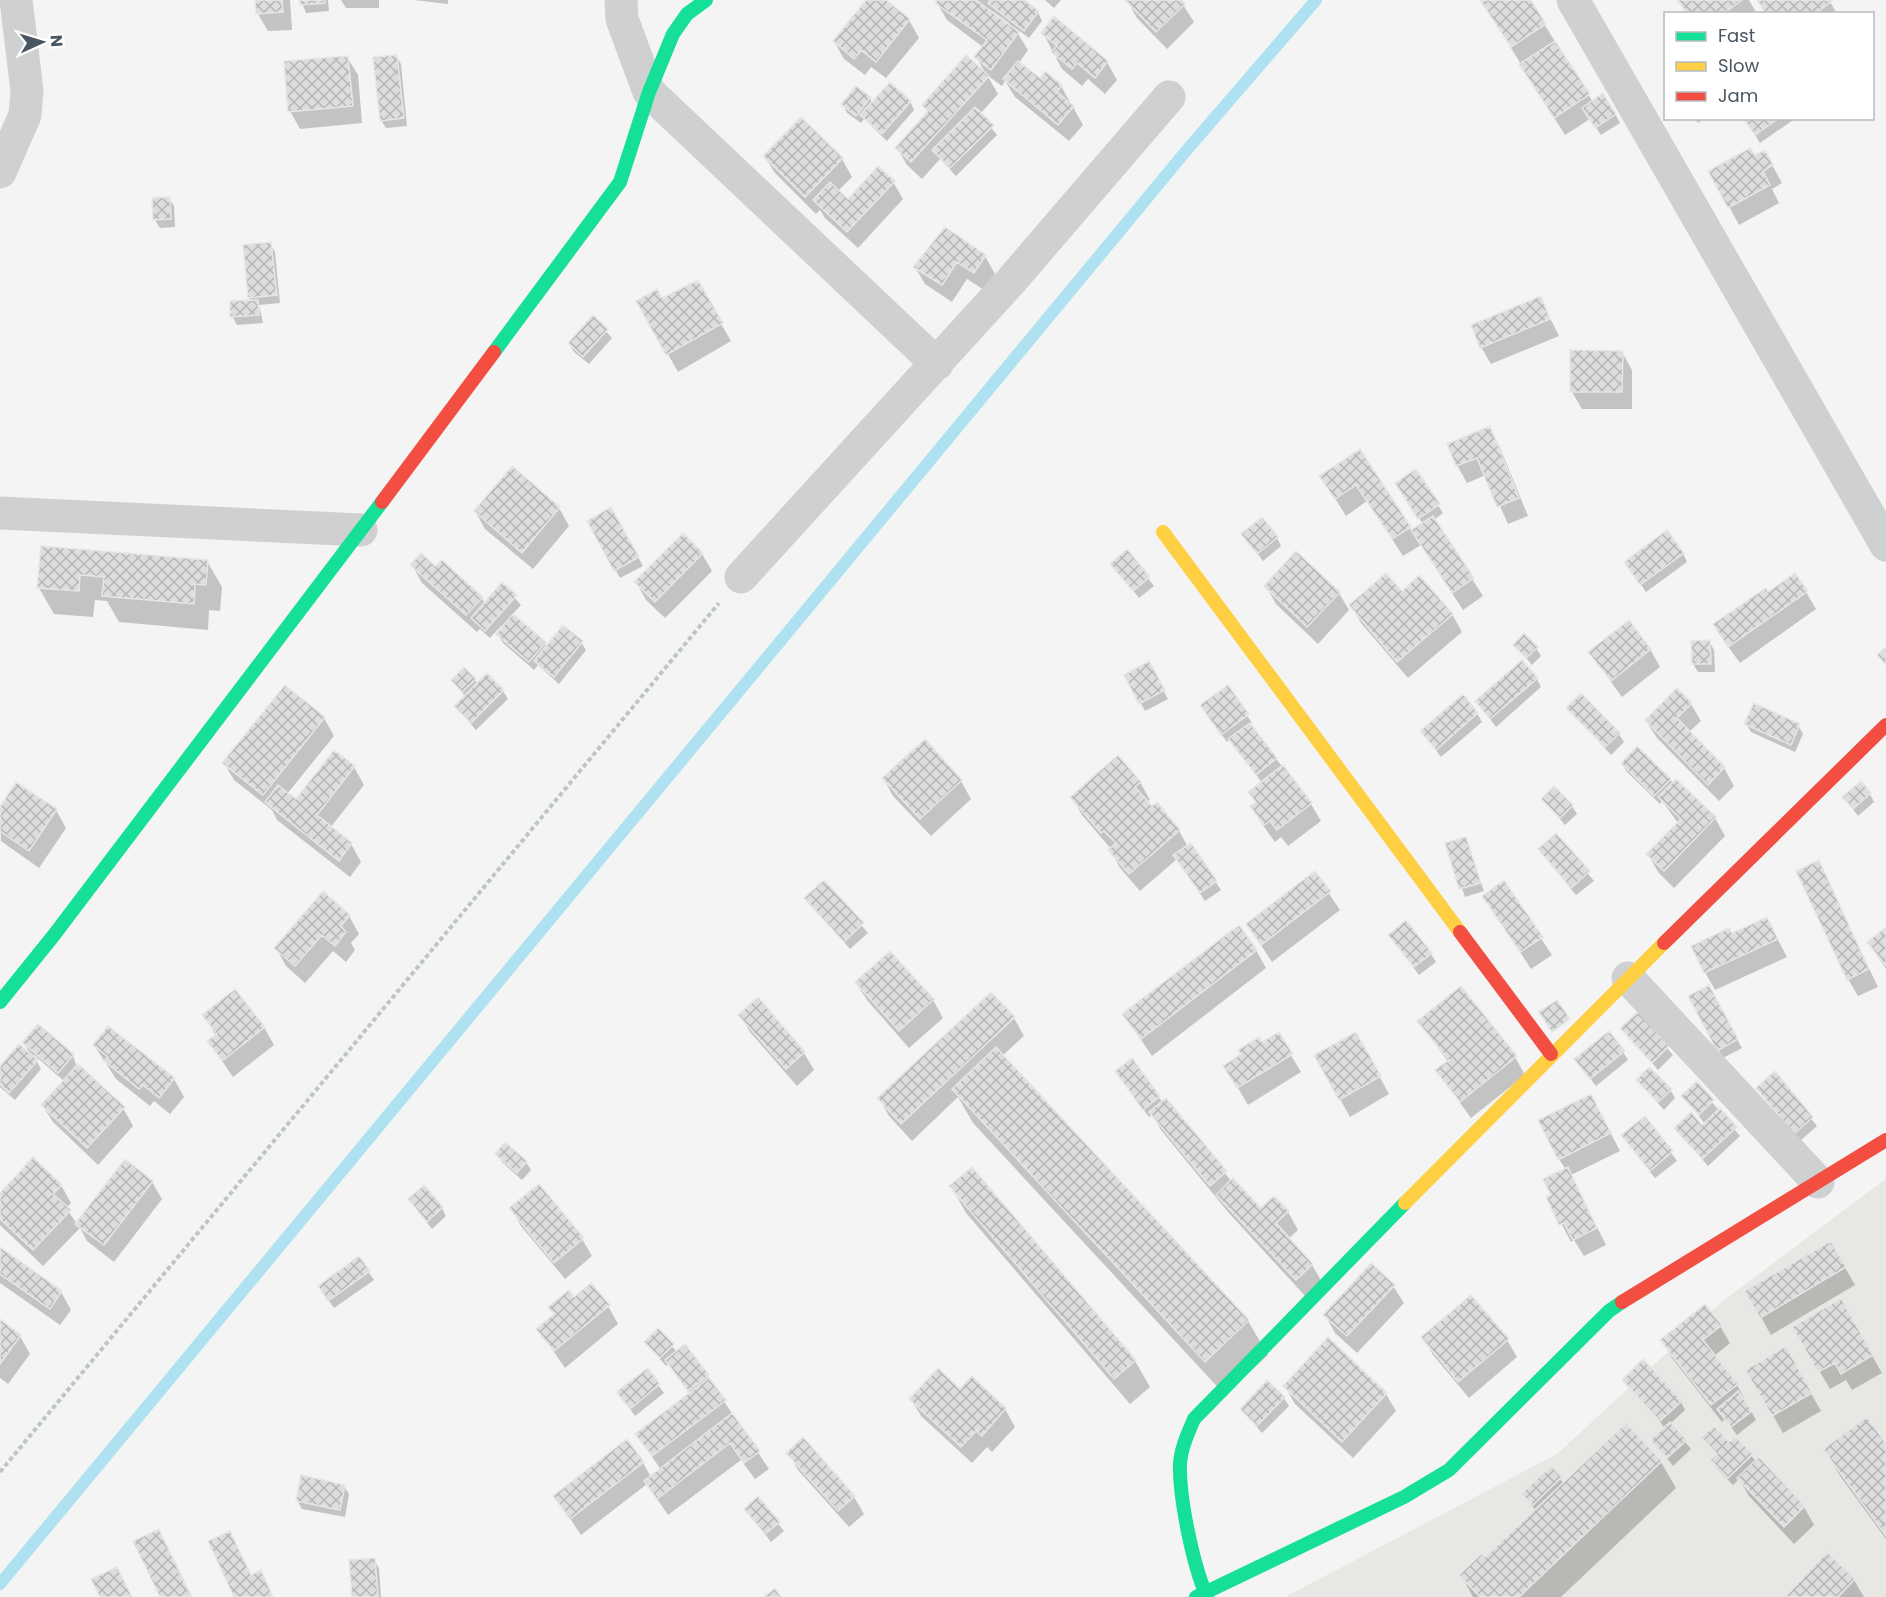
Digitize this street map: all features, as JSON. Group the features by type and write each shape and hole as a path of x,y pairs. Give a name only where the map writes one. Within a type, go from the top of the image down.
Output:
{"street":[{"path":"0,172 25,115 27,91 16,0"},
{"path":"621,0 624,27 649,92 937,364"},
{"path":"0,1002 61,926 361,530 620,182 649,92 673,34 687,14 706,0"},
{"path":"1573,0 1886,545"},
{"path":"741,577 937,364 1169,97"},
{"path":"0,513 361,530"},
{"path":"1163,532 1551,1054"},
{"path":"1886,725 1551,1054 1194,1419 1185,1440 1180,1464 1182,1489 1202,1595 1404,1497 1449,1470 1609,1311 1633,1294 1886,1140"},
{"path":"1628,978 1818,1182"}],"path":[{"path":"0,1472 741,577"}],"shaded area":[{"path":"1886,1179 1886,1597 1285,1597 1557,1454 1723,1301"}],"building":[{"path":"255,0 282,0 283,12 256,14"},
{"path":"300,0 325,0 325,3 300,5"},
{"path":"866,0 886,0 910,19 876,62 861,50 854,59 833,41"},
{"path":"937,0 976,0 1019,32 991,70 974,57 987,40 935,3"},
{"path":"990,0 1024,0 1039,11 1024,31 988,3"},
{"path":"1125,0 1182,0 1185,4 1156,32"},
{"path":"1480,0 1531,0 1546,24 1511,47"},
{"path":"1678,0 1742,0 1726,12 1687,12"},
{"path":"1757,0 1832,1 1818,12 1765,12"},
{"path":"1054,16 1108,61 1095,78 1077,63 1072,69 1051,52 1057,46 1041,33"},
{"path":"1555,41 1590,94 1554,118 1519,64"},
{"path":"397,55 404,118 380,121 373,57"},
{"path":"966,55 989,76 911,162 895,148 928,111 922,105"},
{"path":"348,56 353,106 288,112 284,61"},
{"path":"1018,61 1040,78 1045,71 1062,85 1057,92 1074,106 1058,125 1003,79"},
{"path":"890,82 911,101 882,134 860,115"},
{"path":"856,86 871,97 856,116 841,104"},
{"path":"1603,93 1616,114 1595,128 1582,108"},
{"path":"975,107 994,125 950,168 932,150"},
{"path":"801,117 843,158 805,197 763,156"},
{"path":"1744,120 1776,120 1755,135"},
{"path":"1750,148 1755,155 1765,150 1773,165 1763,171 1770,185 1728,208 1708,171"},
{"path":"878,166 895,181 847,232 813,200 830,182 848,199"},
{"path":"170,197 171,219 153,220 152,198"},
{"path":"945,227 986,255 974,273 957,262 942,285 913,267"},
{"path":"271,242 277,295 248,298 243,245"},
{"path":"698,280 723,323 666,355 636,301 657,289 662,298"},
{"path":"1541,296 1550,319 1480,348 1471,325"},
{"path":"258,300 259,315 230,317 230,301"},
{"path":"593,315 608,329 583,357 568,343"},
{"path":"1570,350 1623,351 1622,392 1570,392"},
{"path":"1490,426 1519,498 1497,507 1477,458 1456,466 1447,444"},
{"path":"1360,449 1411,527 1392,539 1356,485 1335,499 1319,476"},
{"path":"512,466 560,507 522,553 474,511"},
{"path":"1416,469 1440,504 1418,519 1395,483"},
{"path":"611,507 639,557 614,571 587,521"},
{"path":"1433,516 1474,578 1452,593 1411,530"},
{"path":"1262,517 1278,537 1257,554 1241,534"},
{"path":"1667,530 1684,553 1640,585 1624,562"},
{"path":"683,533 703,553 655,602 634,582"},
{"path":"41,546 208,560 206,585 195,584 194,604 102,596 104,577 80,575 79,591 37,588"},
{"path":"1127,549 1150,577 1133,591 1110,564"},
{"path":"1296,551 1340,592 1307,627 1264,586"},
{"path":"421,553 435,566 442,560 483,597 466,615 410,565"},
{"path":"1386,573 1402,591 1419,575 1453,614 1397,662 1349,605"},
{"path":"1795,573 1808,591 1728,647 1713,624 1766,588 1768,592"},
{"path":"502,582 517,595 485,631 471,618"},
{"path":"513,614 546,642 529,662 496,634"},
{"path":"1629,620 1651,649 1611,681 1588,652"},
{"path":"563,625 583,641 554,677 534,661"},
{"path":"1524,633 1538,647 1526,658 1513,645"},
{"path":"1710,640 1711,664 1692,664 1691,641"},
{"path":"1886,647 1886,665 1877,655"},
{"path":"1522,660 1538,678 1490,719 1475,701"},
{"path":"1149,661 1165,690 1139,704 1124,675"},
{"path":"464,667 476,679 462,692 451,680"},
{"path":"487,673 504,690 471,723 454,706"},
{"path":"285,685 325,717 263,795 222,763"},
{"path":"1228,685 1249,714 1221,735 1200,705"},
{"path":"1677,688 1692,703 1677,718 1725,767 1708,785 1645,720"},
{"path":"1581,693 1620,733 1605,747 1566,708"},
{"path":"1463,694 1478,713 1436,750 1420,731"},
{"path":"1754,703 1800,724 1791,745 1744,724"},
{"path":"1250,723 1277,758 1256,775 1228,739"},
{"path":"925,739 962,780 920,819 882,778"},
{"path":"1637,746 1671,779 1654,796 1621,763"},
{"path":"334,750 355,766 317,815 352,843 339,861 265,802 278,785 296,799"},
{"path":"1118,755 1141,782 1135,787 1152,806 1157,802 1180,830 1129,874 1108,850 1116,843 1104,831 1101,833 1070,797"},
{"path":"1283,765 1312,803 1277,830 1270,821 1264,825 1250,806 1256,802 1248,792"},
{"path":"1676,779 1716,817 1664,871 1646,854 1681,819 1658,797"},
{"path":"1861,781 1871,793 1853,809 1842,797"},
{"path":"16,782 57,809 29,851 0,831 0,807"},
{"path":"1554,786 1573,805 1560,818 1541,799"},
{"path":"1556,833 1590,871 1571,888 1538,849"},
{"path":"1466,837 1481,883 1459,889 1445,843"},
{"path":"1191,843 1217,881 1200,893 1173,855"},
{"path":"1819,860 1869,969 1847,980 1796,871"},
{"path":"1315,871 1331,891 1261,945 1246,924"},
{"path":"824,880 864,923 844,942 804,898"},
{"path":"1504,880 1543,937 1520,952 1482,896"},
{"path":"323,891 350,915 341,926 346,932 335,946 322,935 295,966 274,948"},
{"path":"1767,917 1778,939 1704,973 1691,946 1729,928 1732,933"},
{"path":"1406,920 1432,953 1414,967 1388,935"},
{"path":"1239,925 1257,950 1141,1039 1122,1014"},
{"path":"1886,927 1886,966 1867,942"},
{"path":"890,951 934,999 899,1031 855,982"},
{"path":"1709,985 1738,1039 1717,1051 1688,996"},
{"path":"1461,986 1517,1056 1460,1102 1435,1070 1449,1060 1417,1021"},
{"path":"235,989 265,1027 222,1061 207,1041 217,1034 202,1015"},
{"path":"991,992 1015,1017 901,1124 877,1098"},
{"path":"758,997 805,1052 786,1069 738,1015"},
{"path":"1557,1000 1570,1019 1552,1032 1539,1012"},
{"path":"1638,1012 1669,1046 1652,1063 1620,1028"},
{"path":"38,1024 74,1054 58,1073 22,1042"},
{"path":"108,1026 175,1078 159,1098 143,1085 139,1089 104,1061 108,1057 93,1045"},
{"path":"1609,1031 1625,1051 1590,1079 1574,1059"},
{"path":"1279,1032 1293,1054 1237,1088 1223,1066 1241,1054 1238,1050 1259,1037 1262,1042"},
{"path":"1356,1032 1381,1076 1339,1100 1314,1055"},
{"path":"19,1044 38,1060 9,1093 0,1084 0,1066"},
{"path":"996,1047 1249,1320 1205,1362 952,1089"},
{"path":"1132,1058 1160,1096 1143,1110 1115,1071"},
{"path":"78,1064 125,1107 87,1148 41,1105"},
{"path":"1649,1067 1672,1089 1658,1102 1636,1080"},
{"path":"1775,1071 1813,1117 1794,1134 1756,1088"},
{"path":"1697,1081 1714,1100 1699,1115 1681,1096"},
{"path":"1591,1094 1611,1133 1558,1160 1538,1120"},
{"path":"1166,1098 1227,1171 1210,1186 1149,1112"},
{"path":"1720,1108 1737,1127 1702,1159 1674,1128 1691,1112 1702,1125"},
{"path":"1645,1116 1673,1151 1650,1171 1621,1135"},
{"path":"505,1142 527,1161 517,1173 495,1154"},
{"path":"33,1157 62,1185 53,1194 71,1210 33,1250 0,1219 0,1193"},
{"path":"125,1159 153,1181 104,1245 75,1224"},
{"path":"972,1167 1136,1360 1114,1379 949,1186"},
{"path":"1568,1167 1597,1228 1573,1240 1564,1223 1559,1225 1546,1197 1551,1195 1543,1179"},
{"path":"1233,1178 1261,1208 1274,1196 1289,1211 1276,1223 1313,1264 1296,1280 1216,1195"},
{"path":"539,1184 584,1238 554,1263 509,1208"},
{"path":"424,1185 443,1207 427,1222 408,1199"},
{"path":"1831,1241 1846,1267 1760,1318 1744,1291"},
{"path":"0,1247 62,1291 50,1309 0,1274"},
{"path":"359,1256 370,1271 328,1301 318,1286"},
{"path":"1371,1263 1395,1285 1347,1336 1323,1315"},
{"path":"591,1283 610,1305 554,1351 536,1329 554,1314 548,1307 569,1290 574,1297"},
{"path":"1471,1295 1509,1339 1458,1382 1421,1337"},
{"path":"1841,1298 1873,1355 1841,1374 1835,1363 1818,1372 1792,1327"},
{"path":"1705,1304 1722,1325 1703,1340 1738,1384 1711,1405 1660,1340"},
{"path":"0,1319 21,1335 0,1364"},
{"path":"658,1328 674,1344 660,1358 644,1342"},
{"path":"1328,1337 1387,1393 1342,1442 1283,1386"},
{"path":"685,1344 709,1375 688,1391 665,1360"},
{"path":"1786,1346 1812,1393 1772,1416 1745,1370"},
{"path":"1643,1359 1682,1401 1660,1421 1622,1380"},
{"path":"648,1368 660,1384 630,1409 616,1392"},
{"path":"938,1368 960,1389 972,1376 1006,1408 982,1436 976,1431 961,1447 909,1399"},
{"path":"709,1378 726,1400 652,1456 635,1434"},
{"path":"1267,1380 1285,1397 1257,1426 1240,1409"},
{"path":"1738,1391 1752,1411 1731,1427 1717,1409"},
{"path":"732,1413 760,1451 744,1463 730,1443 657,1499 644,1481"},
{"path":"1867,1417 1886,1443 1886,1536 1823,1449"},
{"path":"1670,1422 1687,1440 1667,1458 1650,1440"},
{"path":"1626,1423 1662,1461 1519,1597 1480,1597 1459,1575 1482,1553 1485,1557"},
{"path":"1714,1426 1729,1442 1735,1436 1753,1454 1728,1478 1710,1459 1717,1454 1701,1437"},
{"path":"803,1437 855,1496 838,1511 786,1453"},
{"path":"627,1439 644,1462 570,1519 553,1496"},
{"path":"1759,1457 1805,1506 1784,1527 1737,1478"},
{"path":"1551,1466 1562,1477 1533,1505 1521,1494"},
{"path":"301,1475 345,1485 340,1510 296,1501"},
{"path":"758,1496 780,1522 765,1534 744,1509"},
{"path":"159,1529 191,1597 160,1597 133,1541"},
{"path":"230,1531 251,1575 261,1570 273,1597 234,1597 208,1541"},
{"path":"1827,1552 1855,1579 1838,1597 1785,1597"},
{"path":"375,1558 378,1597 352,1597 349,1560"},
{"path":"117,1567 132,1597 100,1597 91,1579"},
{"path":"775,1588 781,1597 764,1597"}],"waterway":[{"path":"0,1584 1186,151 1316,0"}],"traffic: fast":[{"path":"494,352 620,182 649,92 673,34 687,14 706,0"},
{"path":"0,1002 54,935 382,502"},
{"path":"1207,1597 1192,1550 1184,1513 1180,1478 1182,1452 1194,1419 1405,1203"},
{"path":"1196,1597 1404,1497 1449,1470 1609,1311 1622,1302"}],"traffic: slow":[{"path":"1163,532 1460,932"},
{"path":"1405,1203 1664,943"}],"traffic: jam":[{"path":"382,502 494,352"},
{"path":"1664,943 1886,725"},
{"path":"1460,932 1551,1054"},
{"path":"1622,1302 1886,1140"}]}
